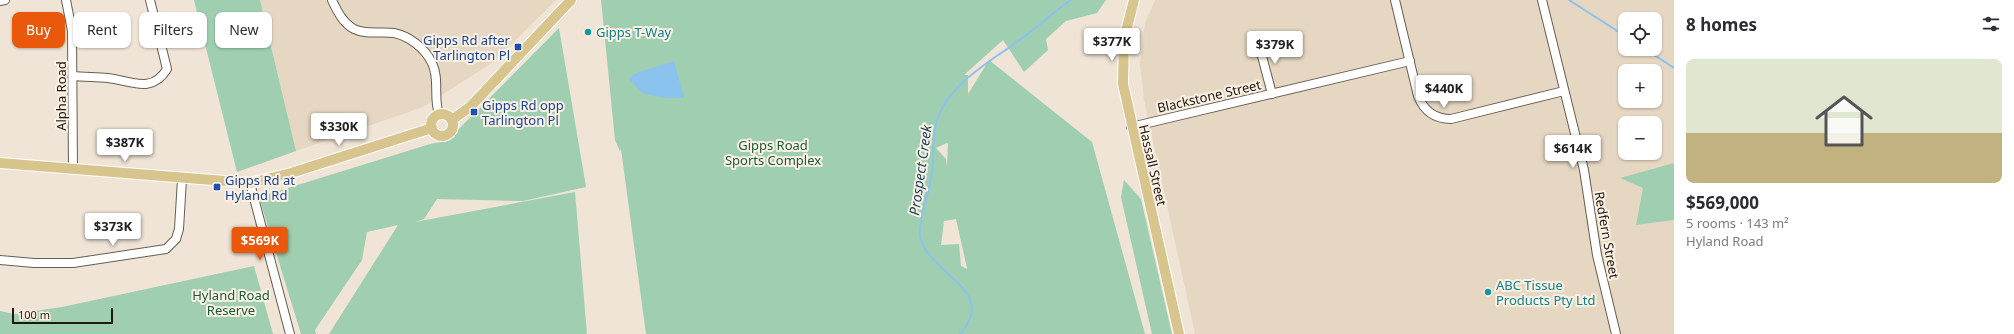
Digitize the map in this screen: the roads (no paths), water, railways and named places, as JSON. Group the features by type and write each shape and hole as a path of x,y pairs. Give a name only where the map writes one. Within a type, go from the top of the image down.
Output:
{"main road":[{"path":"452,120 471,106 571,0"},
{"name":"Hassall Street","path":"1134,0 1124,39 1123,84 1131,127 1179,334"},
{"path":"439,114 448,116 452,120 452,130 448,134 438,134 432,128 432,121 439,114"},
{"path":"0,163 182,179 250,182 291,173 432,128"}],"street":[{"path":"0,1 6,0"},
{"name":"Alpha Road","path":"66,0 72,31 73,169"},
{"path":"73,76 108,78 135,84 154,83 161,78 167,69 150,0"},
{"path":"332,0 343,20 355,29 372,33 394,33 409,38 421,48 432,62 436,74 437,108 439,114"},
{"path":"1395,0 1421,104 1431,114 1443,119 1451,119 1564,91"},
{"name":"Redfern Street","path":"1542,0 1584,170 1596,255 1616,334"},
{"path":"1258,41 1272,94"},
{"name":"Blackstone Street","path":"1131,127 1410,61"},
{"path":"0,260 34,263 72,263 166,249 176,239 179,229 182,179"},
{"path":"250,182 290,334"}],"water":[{"path":"674,61 684,98 665,98 642,93 629,79 636,73"}],"waterway":[{"name":"Prospect Creek","path":"960,334 970,319 972,305 967,294 958,283 925,249 920,236 922,216 931,179 935,131 938,117 944,104 963,82 1071,0"},
{"path":"1569,0 1618,32"},
{"path":"1656,56 1674,68"}],"place":[{"name":"Gipps T-Way","path":"588,32"},
{"name":"Gipps Rd after Tarlington Pl","path":"518,47"},
{"name":"Gipps Rd opp Tarlington Pl","path":"474,112"},
{"name":"Gipps Rd at Hyland Rd","path":"217,187"},
{"name":"ABC Tissue Products Pty Ltd","path":"1488,292"}],"park label":[{"name":"Gipps Road Sports Complex","path":"773,152"},
{"name":"Hyland Road Reserve","path":"231,302"}]}
